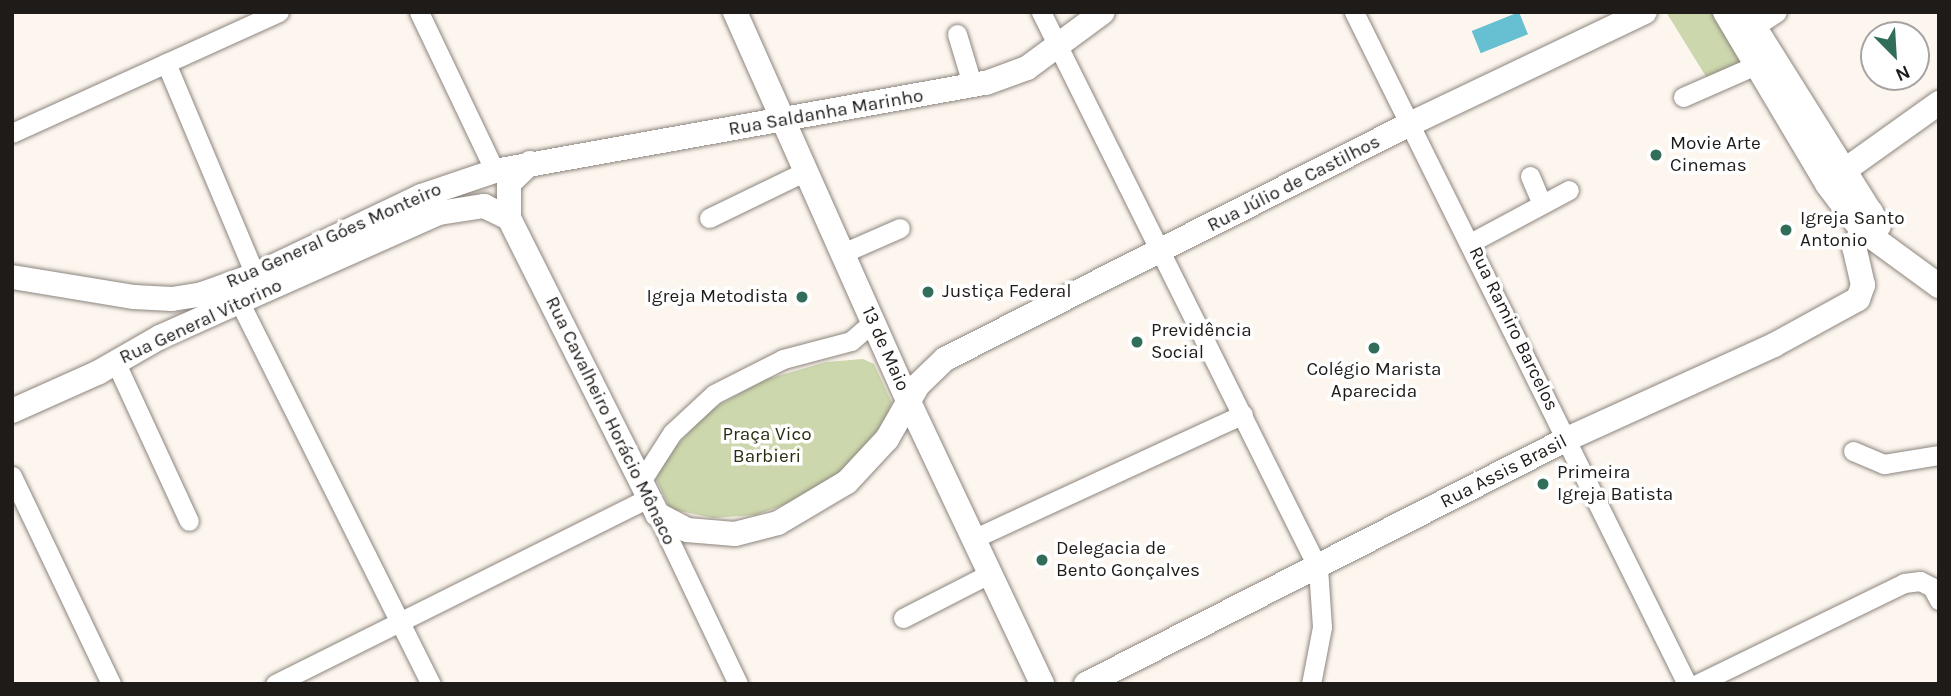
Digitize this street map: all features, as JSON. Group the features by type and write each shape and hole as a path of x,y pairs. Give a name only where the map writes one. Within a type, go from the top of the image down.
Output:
{"main road":[{"name":"13 de Maio","path":"735,12 908,400 1042,684"},
{"name":"Rua Saldanha Marinho","path":"530,163 783,122 973,87 1027,68 1058,48 1103,12"},
{"name":"Rua Júlio de Castilhos","path":"891,359 911,368 945,359 1161,252 1409,124 1645,12"},
{"path":"1725,12 1756,65 1866,220 1896,257 1936,288"},
{"path":"1750,20 1835,177"},
{"path":"1835,177 1939,103"},
{"name":"Rua General Góes Monteiro","path":"12,277 172,299 254,275 375,216 495,171 530,163"},
{"name":"Rua Cavalheiro Horácio Mônaco","path":"530,163 509,183 509,218 648,499"},
{"name":"Rua General Vitorino","path":"12,411 160,337 241,304 439,213 484,206 509,218"},
{"name":"Rua Assis Brasil","path":"1086,684 1567,439 1774,345 1858,299 1863,285 1853,253 1866,220"},
{"name":"Rua Júlio de Castilhos","path":"648,499 672,525 715,534 778,523 827,498 863,468 887,439 923,377 945,359"}],"street":[{"path":"12,133 279,12"},
{"path":"419,12 495,171"},
{"path":"1041,12 1318,568 1322,627 1311,684"},
{"name":"Rua Ramiro Barcelos","path":"1354,12 1687,684"},
{"path":"1750,20 1777,12"},
{"path":"957,34 973,87"},
{"path":"166,63 254,275"},
{"path":"1683,97 1756,65"},
{"path":"709,218 806,171"},
{"path":"1530,176 1542,204"},
{"path":"1470,243 1569,190"},
{"path":"843,253 900,228"},
{"path":"241,304 431,684"},
{"path":"275,684 648,499 672,433 714,394 783,359 850,341 873,322"},
{"path":"115,361 189,521"},
{"path":"975,538 1242,414"},
{"path":"1853,451 1884,464 1939,455"},
{"path":"12,476 111,684"},
{"name":"Rua Cavalheiro Horácio Mônaco","path":"648,499 738,684"},
{"path":"903,618 991,573"},
{"path":"1697,684 1903,583 1920,581 1932,587 1939,600"}],"green space":[{"path":"1666,12 1718,12 1748,65 1710,83"},
{"name":"Praça Vico Barbieri","path":"863,359 874,364 892,403 882,428 843,471 789,503 756,515 713,518 670,509 656,479 663,460 710,410 764,380 826,362"}],"water":[{"path":"1519,12 1528,34 1481,53 1472,31"}],"place":[{"name":"Movie Arte Cinemas","path":"1656,155"},
{"name":"Igreja Santo Antonio","path":"1786,230"},
{"name":"Justiça Federal","path":"928,292"},
{"name":"Igreja Metodista","path":"802,297"},
{"name":"Previdência Social","path":"1137,342"},
{"name":"Colégio Marista Aparecida","path":"1374,348"},
{"name":"Primeira Igreja Batista","path":"1543,484"},
{"name":"Delegacia de Bento Gonçalves","path":"1042,560"}]}
